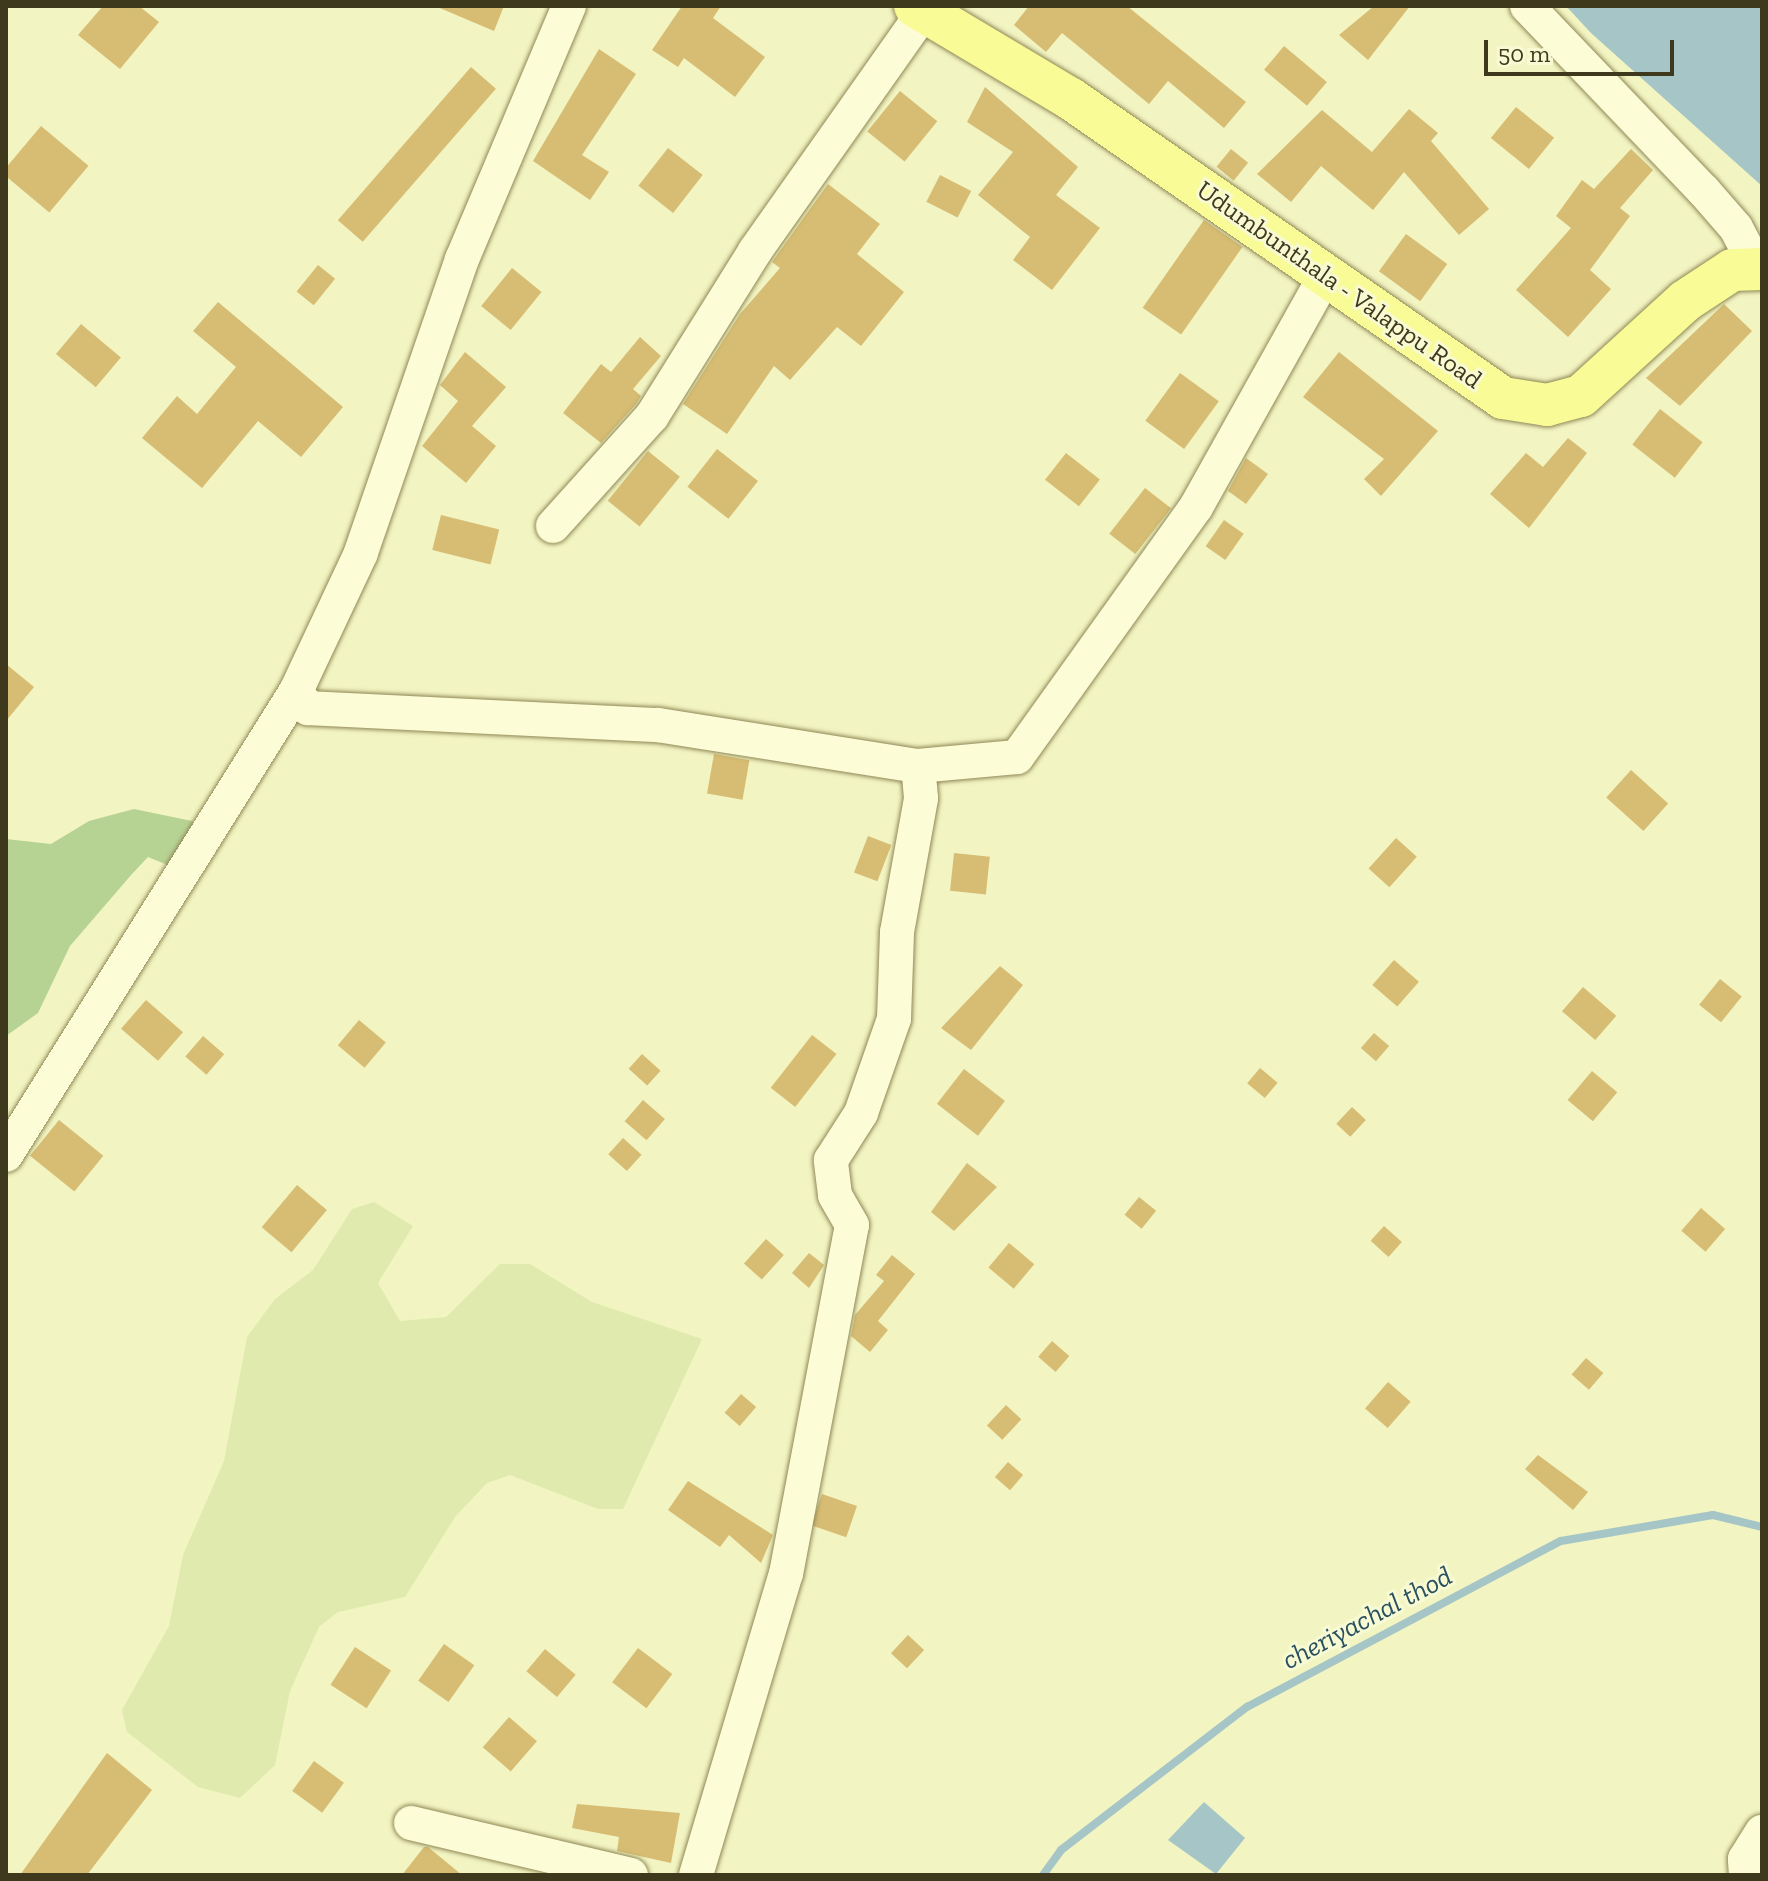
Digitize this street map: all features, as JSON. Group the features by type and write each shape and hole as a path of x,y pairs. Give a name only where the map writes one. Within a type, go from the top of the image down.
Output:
{"main road":[{"name":"Udumbunthala - Valappu Road","path":"919,9 1071,99 1324,278 1503,398 1547,405 1593,388 1685,301 1732,270 1760,269"}],"street":[{"path":"6,1155 296,691 361,553 462,259 569,6"},
{"path":"1527,6 1712,199 1760,269"},
{"path":"553,526 652,416 755,251 919,9"},
{"path":"296,691 308,708 658,725 918,766 1017,757 1196,507 1324,278"},
{"path":"696,1875 786,1574 852,1225 835,1195 831,1160 861,1113 894,1019 897,932 921,798 918,766"},
{"path":"411,1823 631,1875"},
{"path":"1746,1875 1745,1859 1762,1832"}],"green space":[{"path":"134,809 192,821 199,830 170,866 148,857 132,874 70,946 38,1013 6,1036 6,839 51,844 89,821"},
{"path":"374,1202 413,1226 378,1283 400,1321 446,1317 500,1264 530,1264 592,1302 702,1339 623,1509 598,1509 510,1475 487,1483 455,1517 405,1597 338,1612 319,1627 290,1691 275,1765 240,1798 198,1787 127,1732 122,1710 169,1626 183,1555 224,1461 247,1337 275,1299 313,1270 352,1209"}],"water":[{"path":"1566,6 1762,6 1762,186 1591,33"},
{"path":"1204,1802 1245,1838 1216,1874 1168,1840"}],"building":[{"path":"103,6 139,6 159,22 120,69 78,35"},
{"path":"435,6 504,6 494,31"},
{"path":"682,6 721,6 713,18 765,57 735,97 684,58 678,67 652,50"},
{"path":"1029,6 1127,6 1246,102 1224,128 1168,81 1149,104 1062,33 1046,52 1014,25"},
{"path":"1374,6 1410,6 1368,60 1339,35"},
{"path":"1284,46 1327,82 1307,106 1264,70"},
{"path":"599,49 636,74 582,155 609,172 590,200 533,161"},
{"path":"471,67 496,89 363,242 338,220"},
{"path":"985,87 1078,167 1056,195 1100,228 1052,290 1013,260 1030,237 978,195 1013,152 967,122"},
{"path":"900,91 937,121 905,162 867,131"},
{"path":"1516,107 1554,138 1529,169 1491,138"},
{"path":"1409,109 1438,133 1431,141 1489,209 1459,235 1404,172 1373,210 1321,166 1291,202 1257,174 1322,110 1372,152"},
{"path":"41,126 88,166 49,213 6,176 6,168"},
{"path":"668,148 703,175 673,213 638,186"},
{"path":"1231,149 1248,163 1234,181 1217,167"},
{"path":"1631,149 1653,170 1620,208 1630,216 1590,270 1611,289 1568,337 1516,290 1571,228 1556,216 1582,180 1594,189"},
{"path":"940,175 971,191 958,218 926,202"},
{"path":"828,184 880,224 857,254 904,292 861,346 837,327 790,380 774,366 727,434 683,404 740,314 780,268 772,262"},
{"path":"1204,220 1243,247 1181,335 1143,308"},
{"path":"1406,234 1447,264 1420,301 1379,271"},
{"path":"318,265 335,279 314,305 297,291"},
{"path":"512,268 542,292 511,330 481,306"},
{"path":"218,302 343,407 301,457 258,421 202,488 142,438 177,396 197,414 236,367 193,331"},
{"path":"1724,304 1752,331 1680,406 1646,378"},
{"path":"81,324 121,357 96,387 56,354"},
{"path":"640,337 661,356 633,389 641,396 636,404 601,443 563,413 601,364 611,372"},
{"path":"465,352 506,387 472,426 496,446 466,483 422,446 458,401 440,385"},
{"path":"1339,352 1438,431 1381,496 1364,479 1384,459 1303,397"},
{"path":"1180,373 1219,401 1184,449 1145,421"},
{"path":"1660,409 1703,442 1675,478 1632,444"},
{"path":"1568,438 1587,453 1529,528 1490,494 1526,453 1543,467"},
{"path":"717,449 758,481 728,519 687,487"},
{"path":"648,451 680,477 640,527 608,501"},
{"path":"1066,453 1100,479 1079,506 1045,480"},
{"path":"1246,458 1268,474 1246,504 1228,491"},
{"path":"1145,488 1171,508 1135,554 1109,534"},
{"path":"441,515 499,530 491,564 432,550"},
{"path":"1224,520 1244,534 1225,560 1206,546"},
{"path":"6,664 34,687 6,721"},
{"path":"714,754 749,760 743,800 707,793"},
{"path":"1631,770 1668,803 1643,831 1606,797"},
{"path":"868,836 891,845 877,881 854,872"},
{"path":"1396,838 1417,857 1389,887 1369,868"},
{"path":"954,853 990,857 986,895 950,891"},
{"path":"1394,960 1419,982 1397,1007 1372,985"},
{"path":"1000,966 1023,985 971,1050 941,1028"},
{"path":"1720,979 1742,997 1721,1022 1699,1005"},
{"path":"1583,987 1616,1016 1595,1040 1562,1011"},
{"path":"146,1000 183,1032 158,1061 121,1029"},
{"path":"359,1020 386,1042 365,1068 338,1045"},
{"path":"1374,1033 1389,1046 1376,1061 1361,1048"},
{"path":"812,1035 836,1054 795,1107 771,1088"},
{"path":"203,1036 224,1054 206,1075 185,1056"},
{"path":"642,1054 661,1071 647,1086 629,1069"},
{"path":"1260,1068 1278,1083 1265,1098 1247,1083"},
{"path":"964,1069 1005,1101 978,1136 937,1104"},
{"path":"1592,1071 1617,1092 1593,1121 1568,1100"},
{"path":"643,1100 665,1119 647,1140 625,1121"},
{"path":"1352,1107 1366,1120 1350,1137 1336,1124"},
{"path":"59,1120 103,1156 74,1192 30,1156"},
{"path":"623,1138 642,1155 627,1171 608,1154"},
{"path":"967,1163 997,1187 954,1231 931,1212"},
{"path":"297,1185 327,1210 292,1252 262,1227"},
{"path":"1139,1197 1156,1211 1142,1229 1125,1215"},
{"path":"1701,1208 1725,1229 1705,1252 1681,1231"},
{"path":"1384,1226 1402,1242 1388,1257 1371,1241"},
{"path":"766,1239 784,1255 762,1280 744,1264"},
{"path":"1009,1243 1034,1264 1014,1289 988,1268"},
{"path":"809,1253 824,1265 809,1288 792,1273"},
{"path":"892,1255 915,1274 878,1321 888,1330 870,1352 851,1336 855,1315 884,1281 876,1275"},
{"path":"1052,1341 1069,1356 1056,1372 1038,1357"},
{"path":"1586,1358 1603,1373 1589,1390 1572,1375"},
{"path":"1388,1382 1411,1402 1388,1428 1365,1408"},
{"path":"741,1394 756,1407 740,1426 725,1413"},
{"path":"1006,1405 1021,1419 1002,1440 987,1425"},
{"path":"1538,1455 1588,1492 1573,1510 1525,1469"},
{"path":"1008,1462 1023,1475 1010,1490 995,1477"},
{"path":"688,1481 773,1535 761,1563 729,1535 720,1547 668,1510"},
{"path":"822,1494 857,1506 846,1537 811,1525"},
{"path":"908,1635 924,1650 907,1668 891,1653"},
{"path":"444,1644 474,1665 448,1702 418,1681"},
{"path":"355,1647 391,1670 367,1708 330,1685"},
{"path":"638,1648 672,1674 646,1708 612,1682"},
{"path":"545,1649 576,1675 557,1697 526,1671"},
{"path":"509,1717 537,1741 511,1771 483,1747"},
{"path":"107,1753 152,1790 87,1875 20,1875"},
{"path":"314,1761 344,1783 322,1813 292,1791"},
{"path":"577,1804 680,1813 671,1863 617,1851 619,1837 572,1828"},
{"path":"424,1847 428,1847 462,1875 402,1875"}],"waterway":[{"name":"cheriyachal thod","path":"1043,1875 1061,1850 1247,1707 1561,1541 1713,1515 1762,1527"}]}
